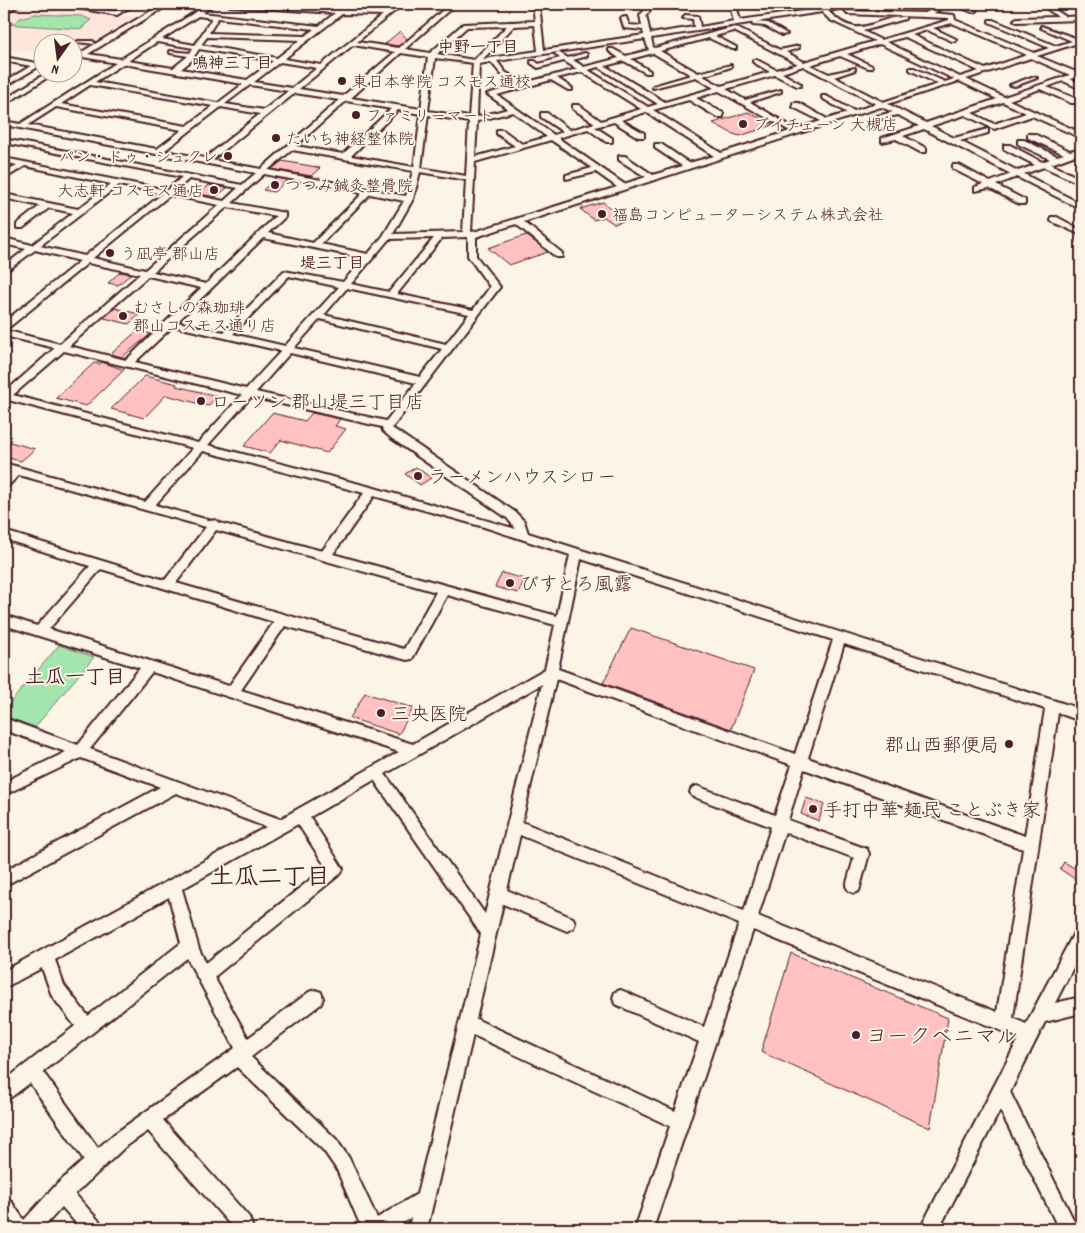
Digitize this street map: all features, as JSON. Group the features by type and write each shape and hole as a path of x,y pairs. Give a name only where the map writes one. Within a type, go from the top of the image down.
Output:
{"street":[{"path":"4,10 16,4"},
{"path":"58,4 69,4 117,13 132,4"},
{"path":"82,52 160,4"},
{"path":"82,55 167,4"},
{"path":"22,126 212,4"},
{"path":"230,4 389,13"},
{"path":"4,327 400,4"},
{"path":"4,397 148,273 453,4"},
{"path":"536,4 541,52"},
{"path":"646,4 646,11 643,15 650,48 796,132"},
{"path":"623,187 491,94 710,36 756,19 863,4"},
{"path":"925,15 947,4"},
{"path":"954,4 974,11"},
{"path":"1076,4 1081,10"},
{"path":"250,20 266,6"},
{"path":"1048,7 1064,18"},
{"path":"824,8 952,16 952,21"},
{"path":"824,8 832,19 844,25 1081,136"},
{"path":"734,9 737,26"},
{"path":"158,152 342,11"},
{"path":"196,14 321,28"},
{"path":"174,71 189,60 216,17"},
{"path":"685,17 696,18 698,29"},
{"path":"624,18 626,27 645,28"},
{"path":"857,31 903,18"},
{"path":"1017,20 1081,18"},
{"path":"756,19 784,34"},
{"path":"844,25 858,21"},
{"path":"471,161 952,21 1079,75"},
{"path":"991,21 1055,48"},
{"path":"148,506 387,237 409,199 417,170 426,113 432,55 465,25 539,23"},
{"path":"513,24 476,62 472,120 470,234 472,256 495,287 388,425 387,429 511,514 520,524 523,535"},
{"path":"351,43 476,62 698,29 737,26 779,52 1081,207"},
{"path":"958,30 966,27"},
{"path":"1043,27 1079,41"},
{"path":"927,28 954,40"},
{"path":"904,34 985,71"},
{"path":"204,35 308,38"},
{"path":"710,36 734,48"},
{"path":"155,40 323,67"},
{"path":"387,237 470,234 517,221 1079,41"},
{"path":"82,42 93,43"},
{"path":"779,52 797,47"},
{"path":"611,50 648,72"},
{"path":"172,52 192,55"},
{"path":"840,53 870,67"},
{"path":"82,55 472,120 514,110"},
{"path":"533,62 538,66 563,58 585,55"},
{"path":"4,58 32,63"},
{"path":"563,58 720,156"},
{"path":"492,60 503,73 523,85"},
{"path":"755,61 799,85"},
{"path":"599,66 664,105"},
{"path":"655,87 729,66"},
{"path":"4,83 32,68"},
{"path":"827,77 853,69"},
{"path":"912,69 944,84"},
{"path":"885,140 1079,75"},
{"path":"552,78 570,89"},
{"path":"1027,92 1011,84 1034,78"},
{"path":"1064,79 1081,87"},
{"path":"4,102 37,82"},
{"path":"89,83 266,113"},
{"path":"1041,87 1074,101"},
{"path":"744,102 778,91"},
{"path":"690,97 720,115"},
{"path":"824,97 853,113"},
{"path":"55,105 189,128"},
{"path":"796,105 827,122"},
{"path":"576,107 600,123"},
{"path":"345,158 396,108"},
{"path":"880,118 898,113"},
{"path":"967,114 994,127 1033,113"},
{"path":"544,115 568,132"},
{"path":"615,119 641,135"},
{"path":"4,123 409,199"},
{"path":"588,126 610,140"},
{"path":"953,141 985,131"},
{"path":"500,132 520,146"},
{"path":"897,136 923,150"},
{"path":"1031,136 1070,154"},
{"path":"4,177 65,137"},
{"path":"4,142 41,153 238,187"},
{"path":"1020,142 1056,159"},
{"path":"658,146 688,166"},
{"path":"289,147 471,179"},
{"path":"1007,147 1081,182"},
{"path":"978,189 1081,150"},
{"path":"622,158 652,178"},
{"path":"4,160 282,215 128,364"},
{"path":"956,167 1022,202"},
{"path":"569,177 598,169"},
{"path":"4,270 117,183"},
{"path":"314,246 368,192"},
{"path":"4,196 80,212"},
{"path":"20,226 47,205"},
{"path":"1054,219 1081,233"},
{"path":"517,221 559,255"},
{"path":"263,235 370,257"},
{"path":"391,295 437,240 439,235"},
{"path":"4,241 209,287"},
{"path":"227,335 287,273 475,313"},
{"path":"317,316 448,347"},
{"path":"172,323 422,381"},
{"path":"4,333 388,425"},
{"path":"4,397 371,491 523,535 1081,715"},
{"path":"4,467 326,555 443,590 561,622"},
{"path":"4,483 17,470"},
{"path":"326,555 371,491"},
{"path":"168,584 214,524"},
{"path":"4,535 282,620 407,655 443,590"},
{"path":"419,1229 424,1200 468,1024 488,931 551,672 577,552"},
{"path":"40,631 99,563"},
{"path":"4,620 413,750"},
{"path":"232,692 282,620"},
{"path":"644,1229 749,920 840,636"},
{"path":"4,790 80,752 149,666"},
{"path":"4,980 281,826 551,672 1031,844"},
{"path":"1004,1023 1052,706"},
{"path":"4,724 281,826"},
{"path":"376,772 488,931"},
{"path":"4,879 175,786"},
{"path":"697,792 862,854 854,886"},
{"path":"204,975 335,869 301,814"},
{"path":"515,826 1031,1034"},
{"path":"173,885 190,946 237,1038 242,1053 330,1145 343,1164 372,1229"},
{"path":"498,894 567,923"},
{"path":"929,1229 1081,936"},
{"path":"4,1092 190,946"},
{"path":"46,956 58,990 86,1027"},
{"path":"29,1229 62,1193 119,1141 315,998"},
{"path":"621,998 709,1038"},
{"path":"1041,1015 1081,1005"},
{"path":"468,1024 680,1122"},
{"path":"31,1070 96,1160"},
{"path":"1000,1091 1069,1229"},
{"path":"150,1119 231,1211 244,1229"},
{"path":"62,1193 93,1229"},
{"path":"376,1229 424,1200"},
{"path":"4,1208 19,1229"}],"shaded area":[{"path":"19,4 49,4 135,17 82,49 82,32 32,32 32,51 4,49 4,12"}],"green space":[{"path":"72,4 129,4 114,11"},
{"path":"35,14 82,16 91,20 82,27 85,27 83,29 4,24 4,22 16,23 20,18"},
{"path":"59,645 94,657 35,727 4,716 4,710"}],"building":[{"path":"400,31 407,39 398,46 385,44"},
{"name":"ブイチェーン 大槻店","path":"748,112 773,125 740,136 713,123"},
{"path":"282,161 320,168 311,176 272,169"},
{"name":"つつみ鍼灸整骨院","path":"275,178 287,180 274,192 263,190"},
{"name":"大志軒 コスモス通店","path":"209,185 227,188 216,197 199,194"},
{"name":"福島コンピューターシステム株式会社","path":"603,202 627,220 614,224 604,217 594,220 580,209"},
{"path":"526,235 548,252 509,265 488,248"},
{"path":"120,272 131,274 118,285 108,283"},
{"name":"むさしの森珈琲 郡山コスモス通り店","path":"115,308 140,314 129,324 104,318"},
{"path":"138,330 151,334 122,357 111,354"},
{"path":"102,362 124,370 86,406 56,398 94,363 100,364"},
{"path":"145,376 217,396 208,406 166,395 144,418 111,409"},
{"path":"272,413 305,421 312,413 340,419 335,426 346,429 327,453 281,440 270,453 244,446"},
{"path":"10,442 35,449 21,461 4,457 4,448"},
{"name":"ラーメンハウスシロー","path":"416,467 431,478 420,485 405,474"},
{"name":"びすとろ風露","path":"502,573 525,579 518,593 495,587"},
{"path":"631,628 754,670 731,729 603,683"},
{"name":"三央医院","path":"365,693 413,708 399,734 350,718"},
{"name":"手打中華 麺民 ことぶき家","path":"806,798 824,804 819,821 801,814"},
{"path":"1064,862 1081,872 1081,883 1060,869"},
{"name":"ヨークベニマル","path":"791,953 948,1018 930,1128 761,1052"}],"place":[{"name":"東日本学院 コスモス通校","path":"342,81"},
{"name":"ファミリーマート","path":"356,115"},
{"name":"ブイチェーン 大槻店","path":"743,124"},
{"name":"たいち神経整体院","path":"276,138"},
{"name":"パン・ドゥ・シュクレ","path":"228,156"},
{"name":"つつみ鍼灸整骨院","path":"275,185"},
{"name":"大志軒 コスモス通店","path":"214,190"},
{"name":"福島コンピューターシステム株式会社","path":"602,214"},
{"name":"う凪亭 郡山店","path":"110,253"},
{"name":"むさしの森珈琲 郡山コスモス通り店","path":"123,316"},
{"name":"ローソン 郡山堤三丁目店","path":"201,401"},
{"name":"ラーメンハウスシロー","path":"418,476"},
{"name":"びすとろ風露","path":"510,583"},
{"name":"三央医院","path":"381,713"},
{"name":"郡山西郵便局","path":"1009,744"},
{"name":"手打中華 麺民 ことぶき家","path":"813,809"},
{"name":"ヨークベニマル","path":"856,1035"}],"district":[{"name":"中野一丁目","path":"478,46"},
{"name":"鳴神三丁目","path":"232,62"},
{"name":"堤三丁目","path":"332,262"},
{"name":"土瓜一丁目","path":"75,676"},
{"name":"土瓜二丁目","path":"270,876"}]}
